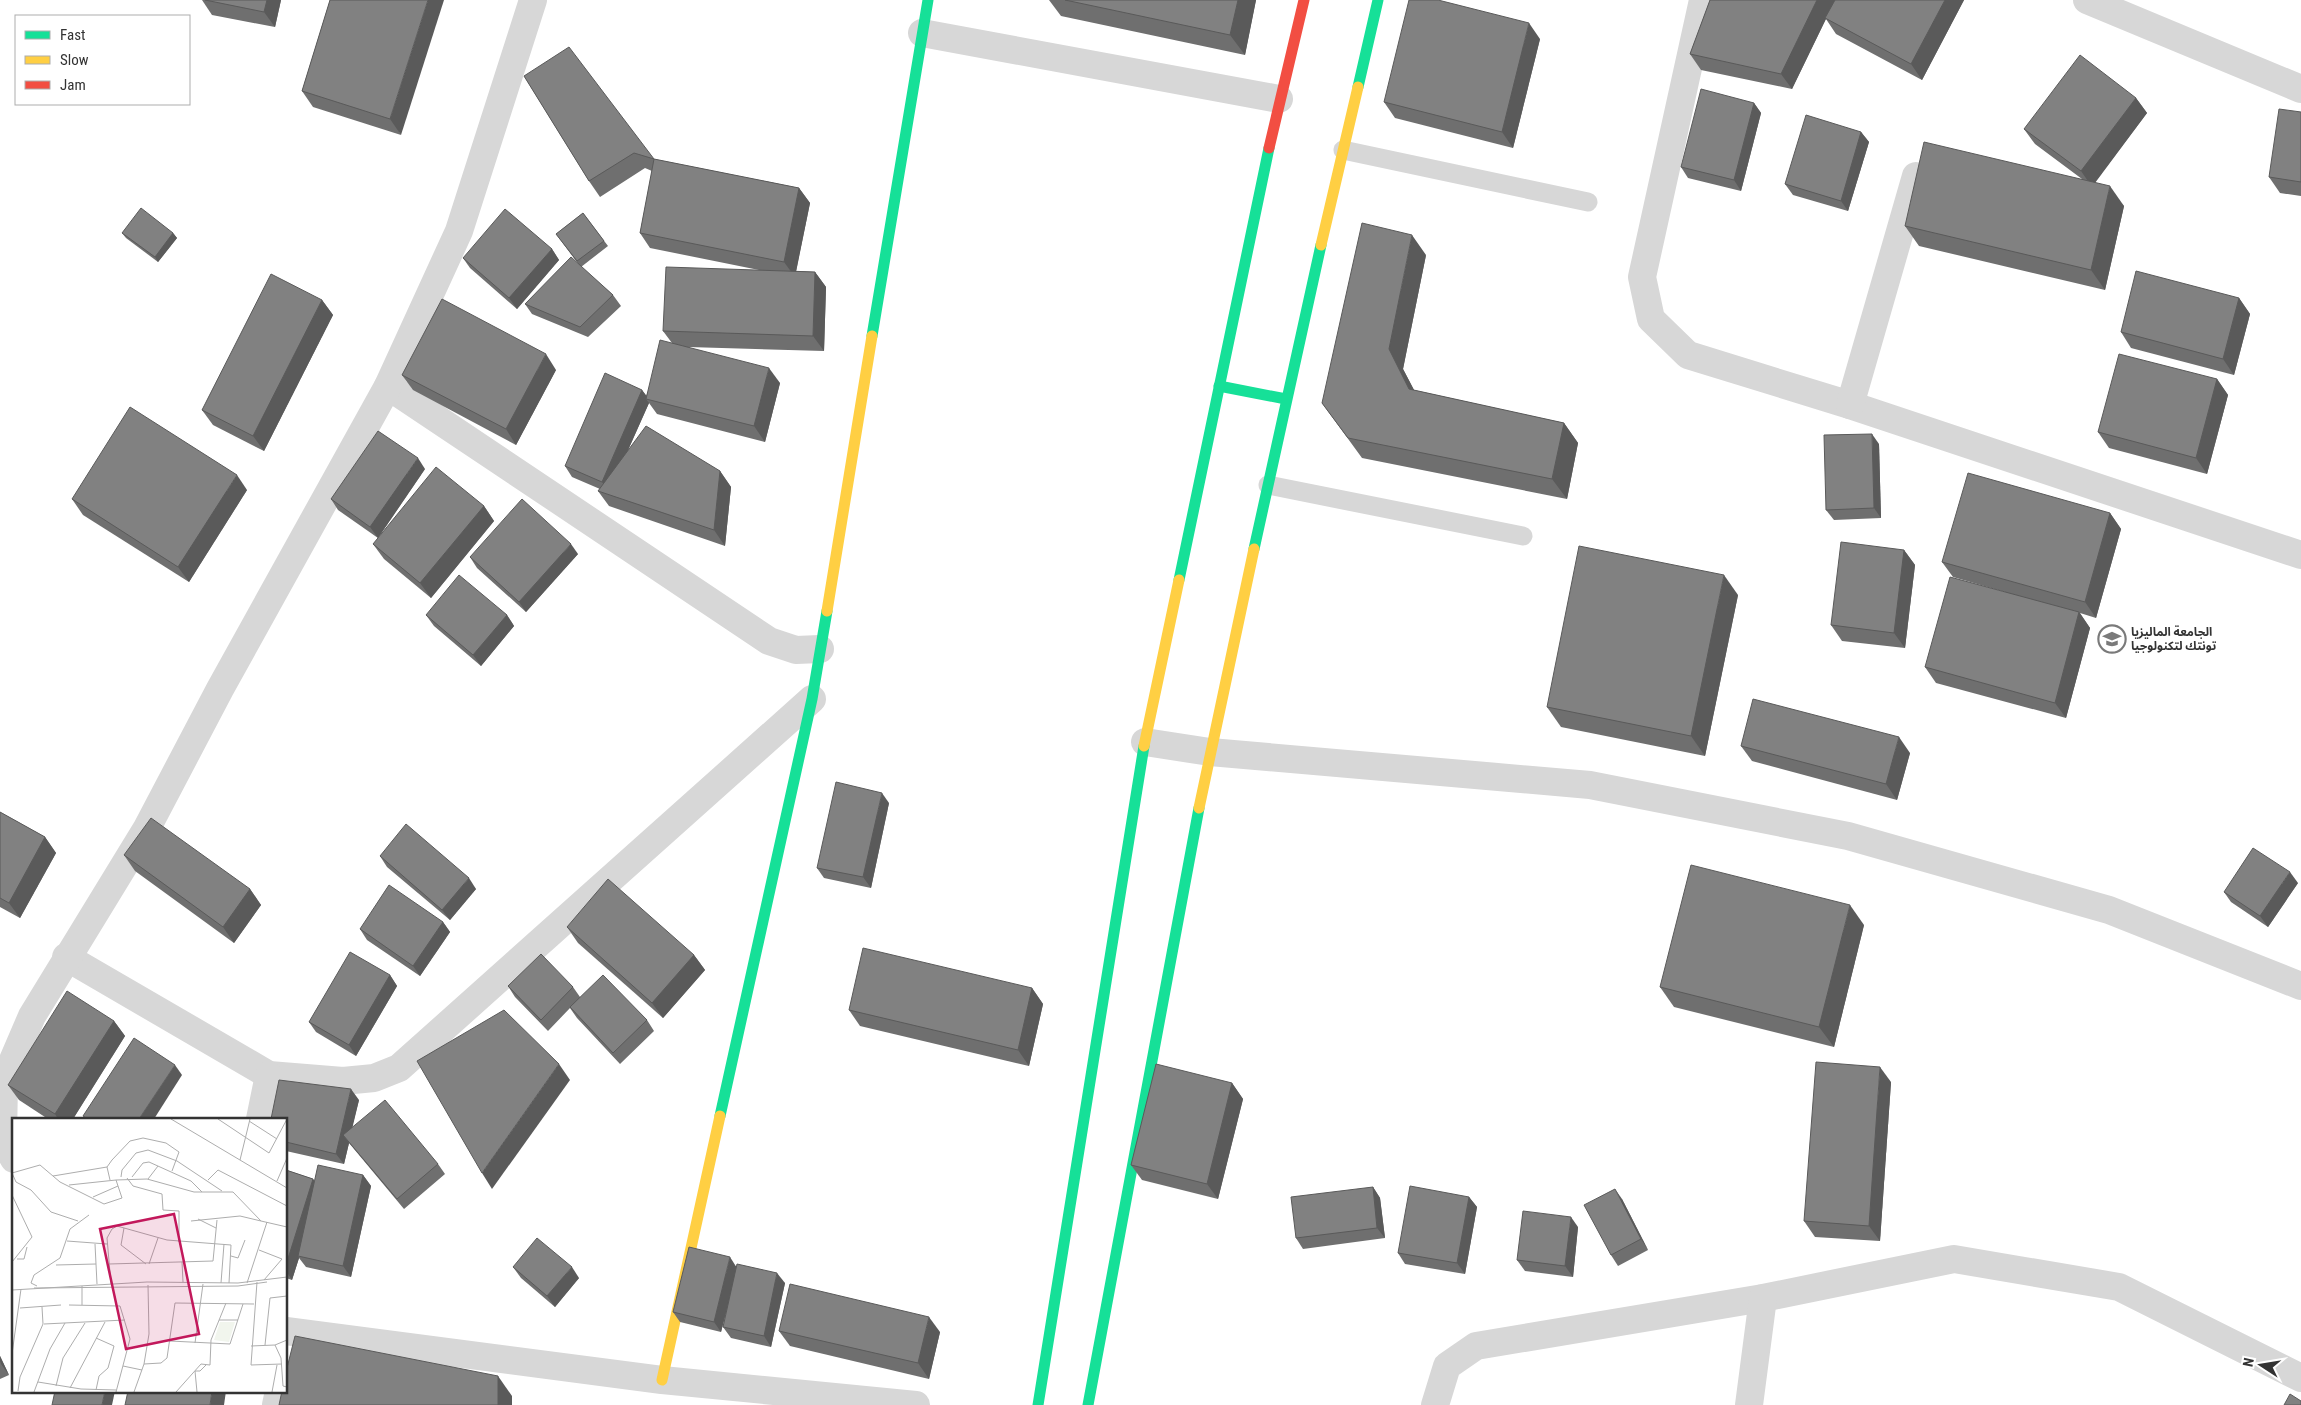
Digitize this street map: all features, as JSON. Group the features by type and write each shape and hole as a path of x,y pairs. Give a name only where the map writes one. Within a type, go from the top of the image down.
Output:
{"street":[{"path":"12,1156 3,1140 4,1080 32,1016 147,828 220,689 388,386 459,231 533,0"},
{"path":"662,1380 812,698 928,0"},
{"path":"1038,1405 1145,742 1278,99 1304,0"},
{"path":"1088,1405 1210,752 1286,399 1378,0"},
{"path":"1703,0 1642,277 1651,319 1688,354 1850,405 2301,555"},
{"path":"2087,0 2301,89"},
{"path":"922,33 1278,99"},
{"path":"1850,405 1916,176"},
{"path":"388,386 769,641 796,650 820,649"},
{"path":"1219,386 1286,399"},
{"path":"66,958 269,1075 343,1081 374,1078 399,1068 812,698"},
{"path":"1145,742 1210,752 1590,785 1848,836 2109,910 2301,986"},
{"path":"260,1118 269,1075"},
{"path":"1436,1405 1448,1366 1476,1346 1763,1298 1954,1259 2119,1287 2301,1378"},
{"path":"1749,1405 1763,1298"},
{"path":"288,1339 662,1380 916,1405"},
{"path":"276,1405 279,1392"}],"lane":[{"path":"1343,150 1588,202"},
{"path":"1268,485 1522,536"}],"building":[{"path":"205,0 267,0 264,12"},
{"path":"330,0 428,0 390,119 302,91"},
{"path":"1065,0 1238,0 1230,35"},
{"path":"1409,0 1438,0 1529,23 1502,132 1384,102"},
{"path":"1710,0 1817,0 1781,74 1690,54"},
{"path":"1835,0 1945,0 1911,64 1825,18"},
{"path":"569,47 654,159 634,153 589,181 524,76"},
{"path":"2080,55 2136,98 2081,171 2024,129"},
{"path":"1701,89 1754,103 1734,180 1681,167"},
{"path":"2279,109 2301,112 2301,182 2269,177"},
{"path":"1806,115 1861,132 1841,201 1785,184"},
{"path":"1924,142 2110,186 2091,270 1905,226"},
{"path":"654,159 799,188 784,262 640,233"},
{"path":"141,208 173,233 155,257 122,233"},
{"path":"505,209 552,249 509,298 463,258"},
{"path":"583,213 604,241 577,261 556,234"},
{"path":"1362,223 1412,235 1389,349 1409,389 1564,423 1552,479 1348,438 1322,403"},
{"path":"571,257 613,295 580,327 525,304"},
{"path":"666,267 815,272 813,336 663,331"},
{"path":"2136,271 2239,298 2223,359 2121,332"},
{"path":"271,274 322,300 253,436 202,410"},
{"path":"442,299 546,354 506,429 402,375"},
{"path":"660,340 769,368 754,426 646,399"},
{"path":"2119,354 2217,379 2196,458 2098,432"},
{"path":"605,373 642,390 602,482 565,466"},
{"path":"130,407 237,475 178,567 72,499"},
{"path":"646,426 720,471 714,530 598,491"},
{"path":"378,431 418,458 370,527 331,499"},
{"path":"1872,434 1874,508 1826,510 1824,435"},
{"path":"436,467 484,506 420,583 373,544"},
{"path":"1968,473 2110,513 2085,602 1942,562"},
{"path":"522,499 571,544 519,602 470,557"},
{"path":"1841,542 1904,550 1894,633 1831,625"},
{"path":"1579,546 1724,575 1691,736 1547,707"},
{"path":"459,575 507,615 473,655 426,615"},
{"path":"1950,577 2079,612 2055,703 1925,667"},
{"path":"1753,699 1899,737 1886,784 1741,746"},
{"path":"836,782 882,793 863,877 817,868"},
{"path":"0,812 45,837 9,903 0,898"},
{"path":"151,818 250,889 223,927 124,855"},
{"path":"406,824 469,878 442,910 380,856"},
{"path":"2253,848 2290,872 2260,916 2224,892"},
{"path":"1691,865 1850,905 1819,1027 1660,987"},
{"path":"608,879 694,955 652,1003 567,927"},
{"path":"389,885 443,922 413,966 360,929"},
{"path":"863,948 1032,988 1018,1050 849,1010"},
{"path":"350,952 390,975 349,1045 309,1022"},
{"path":"541,954 573,987 541,1020 508,986"},
{"path":"603,975 647,1020 613,1053 570,1007"},
{"path":"67,991 114,1021 55,1114 8,1085"},
{"path":"504,1010 559,1064 482,1173 417,1061"},
{"path":"134,1038 175,1065 140,1118 86,1118 83,1116"},
{"path":"1816,1062 1880,1067 1869,1226 1804,1221"},
{"path":"1156,1064 1232,1083 1207,1184 1131,1165"},
{"path":"279,1080 351,1089 336,1154 288,1142 288,1118 271,1118"},
{"path":"385,1100 438,1164 397,1199 343,1135"},
{"path":"318,1165 363,1175 343,1266 298,1256"},
{"path":"288,1171 313,1179 288,1259"},
{"path":"1410,1186 1469,1197 1457,1263 1398,1253"},
{"path":"1373,1187 1377,1228 1296,1238 1291,1197"},
{"path":"1615,1189 1641,1239 1611,1255 1584,1205"},
{"path":"1523,1211 1571,1217 1565,1266 1517,1260"},
{"path":"537,1238 572,1267 547,1296 513,1267"},
{"path":"689,1247 730,1257 714,1322 673,1312"},
{"path":"737,1264 777,1273 764,1336 723,1327"},
{"path":"790,1284 929,1317 918,1363 779,1331"},
{"path":"295,1336 498,1376 498,1405 279,1405 282,1392 288,1392 288,1364"},
{"path":"55,1392 105,1392 102,1405 52,1405"},
{"path":"128,1392 212,1392 210,1405 125,1405"},
{"path":"2290,1394 2301,1401 2301,1405 2284,1405"}],"traffic: fast":[{"path":"872,336 928,0"},
{"path":"1358,87 1378,0"},
{"path":"1179,580 1269,148"},
{"path":"1254,549 1321,245"},
{"path":"1219,386 1286,399"},
{"path":"720,1116 812,699 827,611"},
{"path":"1038,1405 1144,746"},
{"path":"1088,1405 1199,808"}],"traffic: slow":[{"path":"1321,245 1358,87"},
{"path":"827,611 872,336"},
{"path":"1199,808 1254,549"},
{"path":"1144,746 1179,580"},
{"path":"662,1380 720,1116"}],"traffic: jam":[{"path":"1269,148 1304,0"}],"place":[{"name":"الجامعة الماليزيا تونتك لتكنولوجيا","path":"2112,639"}]}
